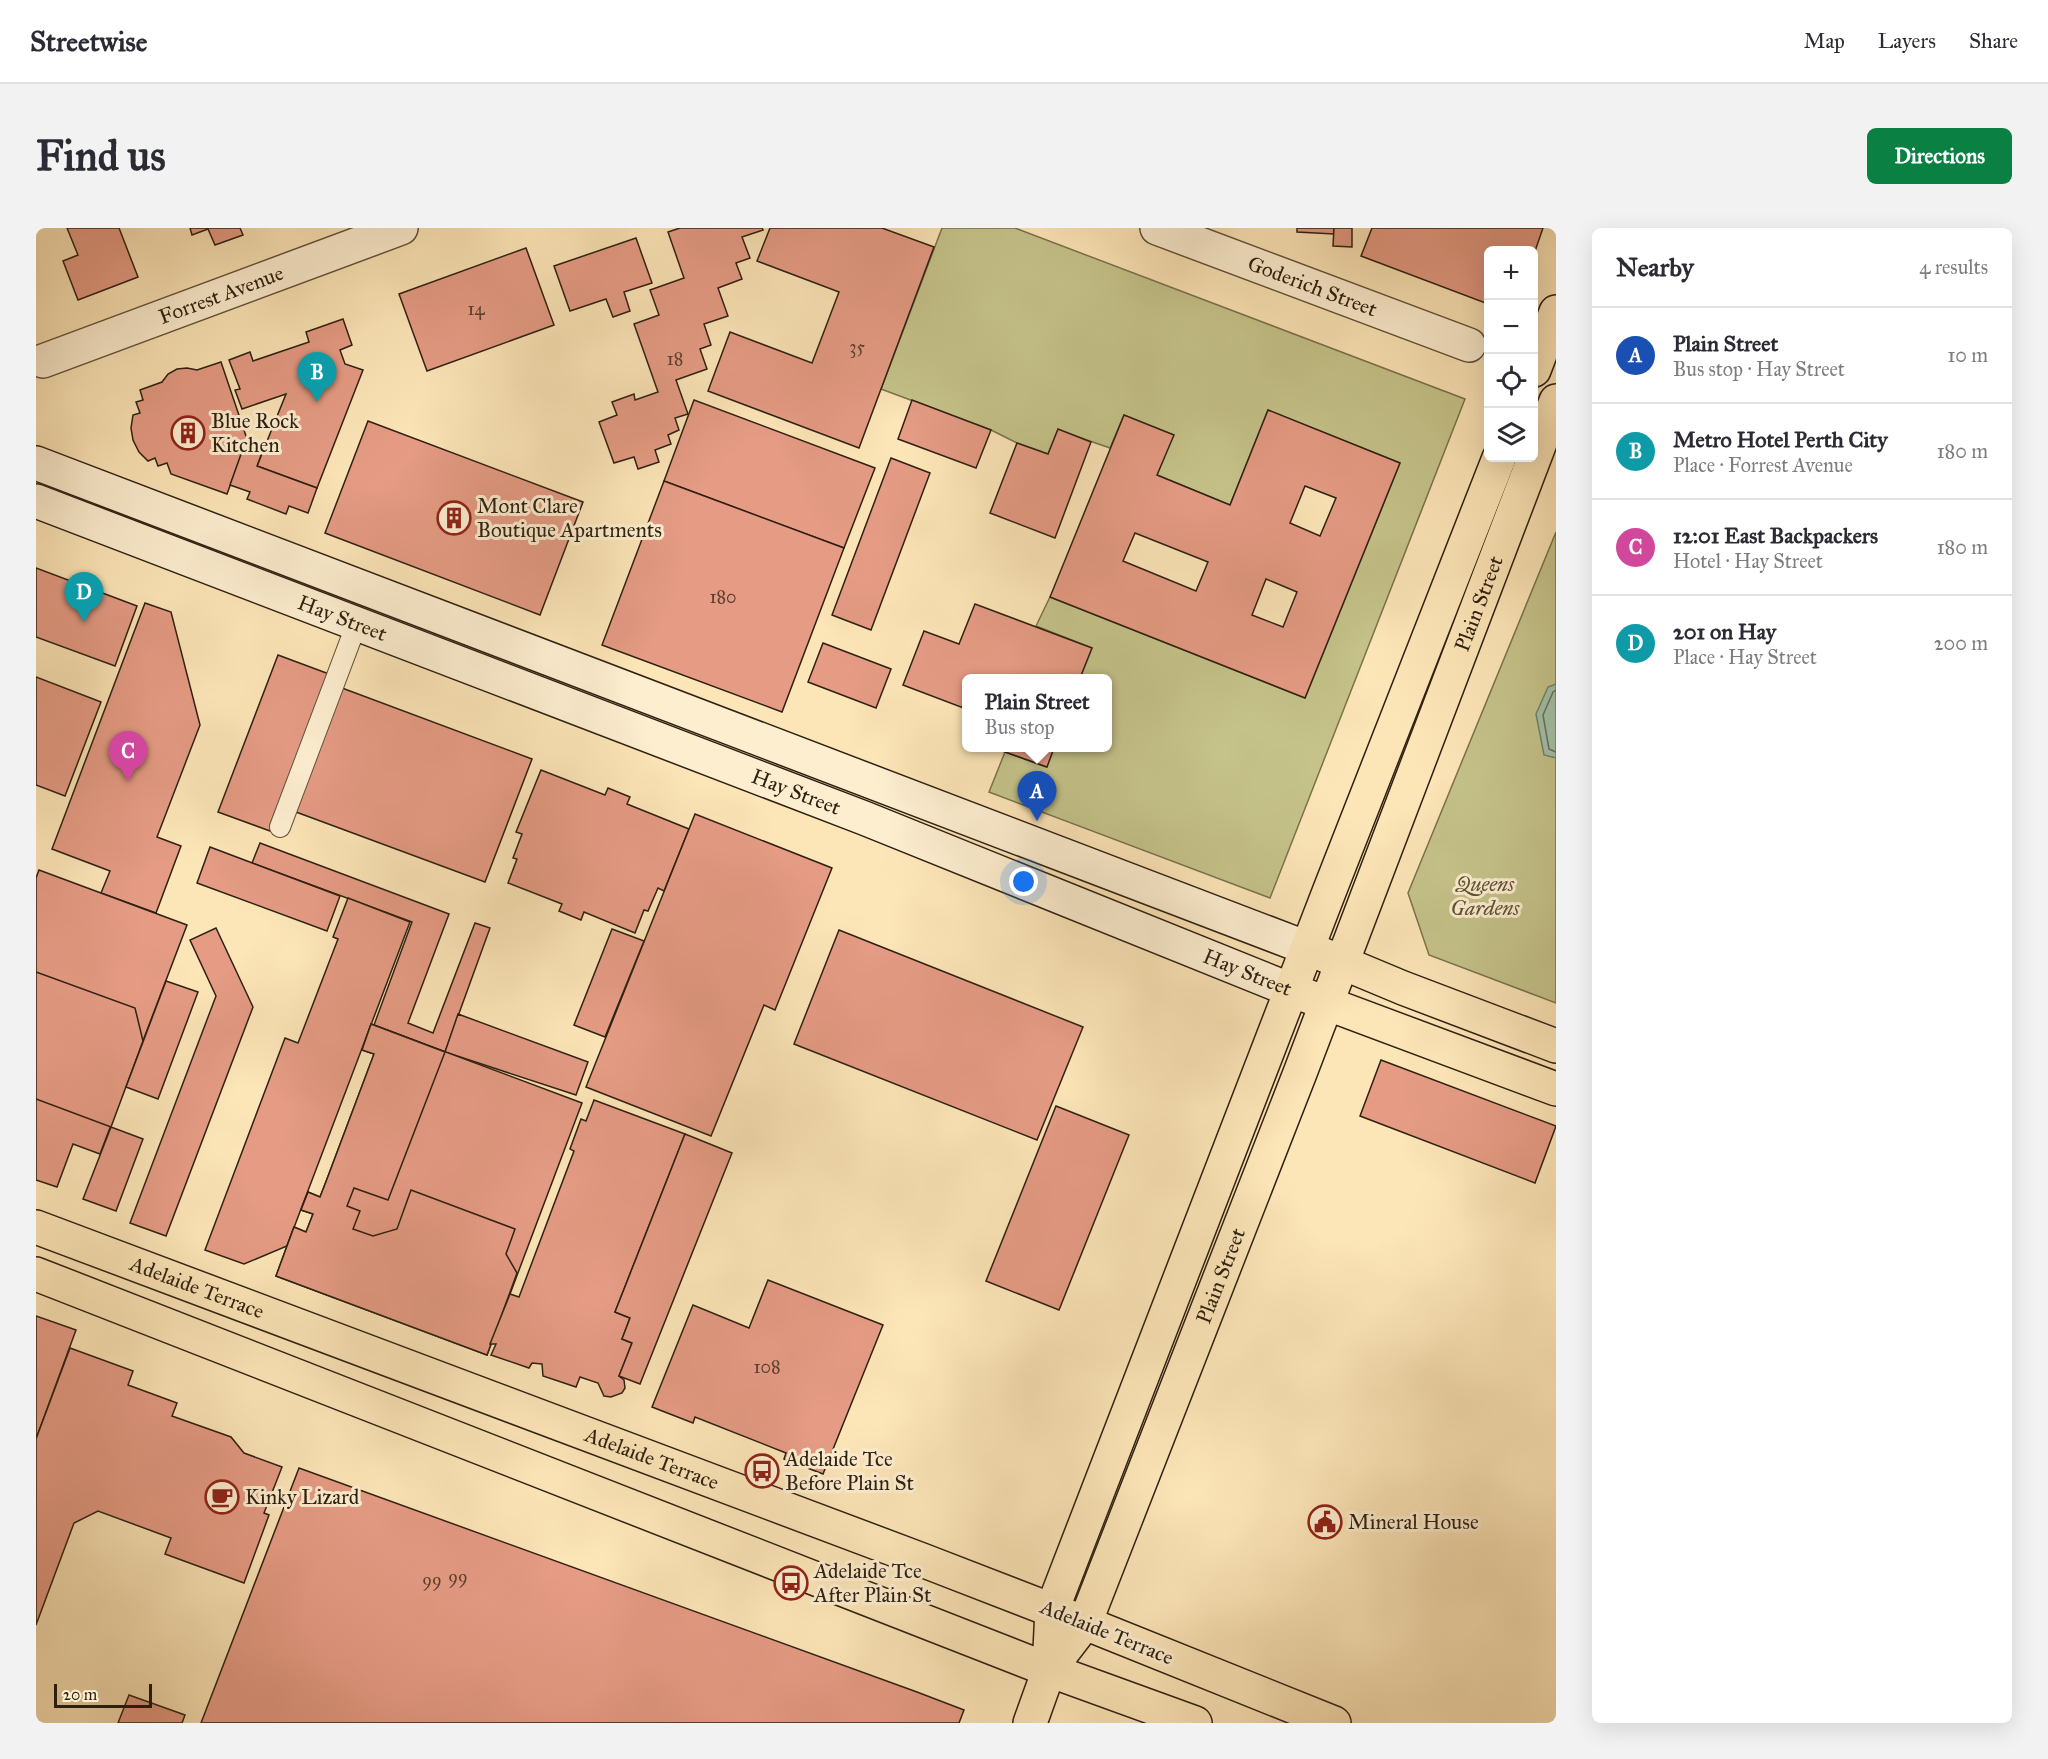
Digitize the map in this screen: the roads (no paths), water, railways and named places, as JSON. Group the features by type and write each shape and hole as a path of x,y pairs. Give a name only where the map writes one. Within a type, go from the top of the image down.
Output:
{"main road":[{"name":"Forrest Avenue","path":"43,361 401,228"},
{"name":"Goderich Street","path":"1157,228 1469,345"},
{"path":"1538,357 1556,312"},
{"name":"Plain Street","path":"1049,1670 1085,1623 1342,962 1556,401"},
{"name":"Plain Street","path":"1030,1723 1049,1670 1052,1610 1497,462"},
{"name":"Hay Street","path":"36,463 1307,948 1403,988 1556,1046"},
{"name":"Hay Street","path":"36,501 864,818 1291,990 1556,1089"},
{"name":"Adelaide Terrace","path":"36,1227 1052,1610 1334,1723"},
{"path":"36,1274 1049,1670 1195,1723"}],"lane":[{"path":"280,827 357,623"}],"water":[{"path":"1556,684 1556,758 1544,755 1536,714 1548,687"}],"place":[{"name":"Metro Hotel Perth City","path":"317,402"},
{"name":"Blue Rock Kitchen","path":"188,433"},
{"name":"Mont Clare Boutique Apartments","path":"454,518"},
{"name":"201 on Hay","path":"84,622"},
{"name":"12:01 East Backpackers","path":"128,781"},
{"name":"Plain Street","path":"1037,821"},
{"name":"Adelaide Tce Before Plain St","path":"762,1471"},
{"name":"Kinky Lizard","path":"222,1497"},
{"name":"Mineral House","path":"1325,1522"},
{"name":"Adelaide Tce After Plain St","path":"791,1583"}],"park label":[{"name":"Queens Gardens","path":"1485,896"}]}
